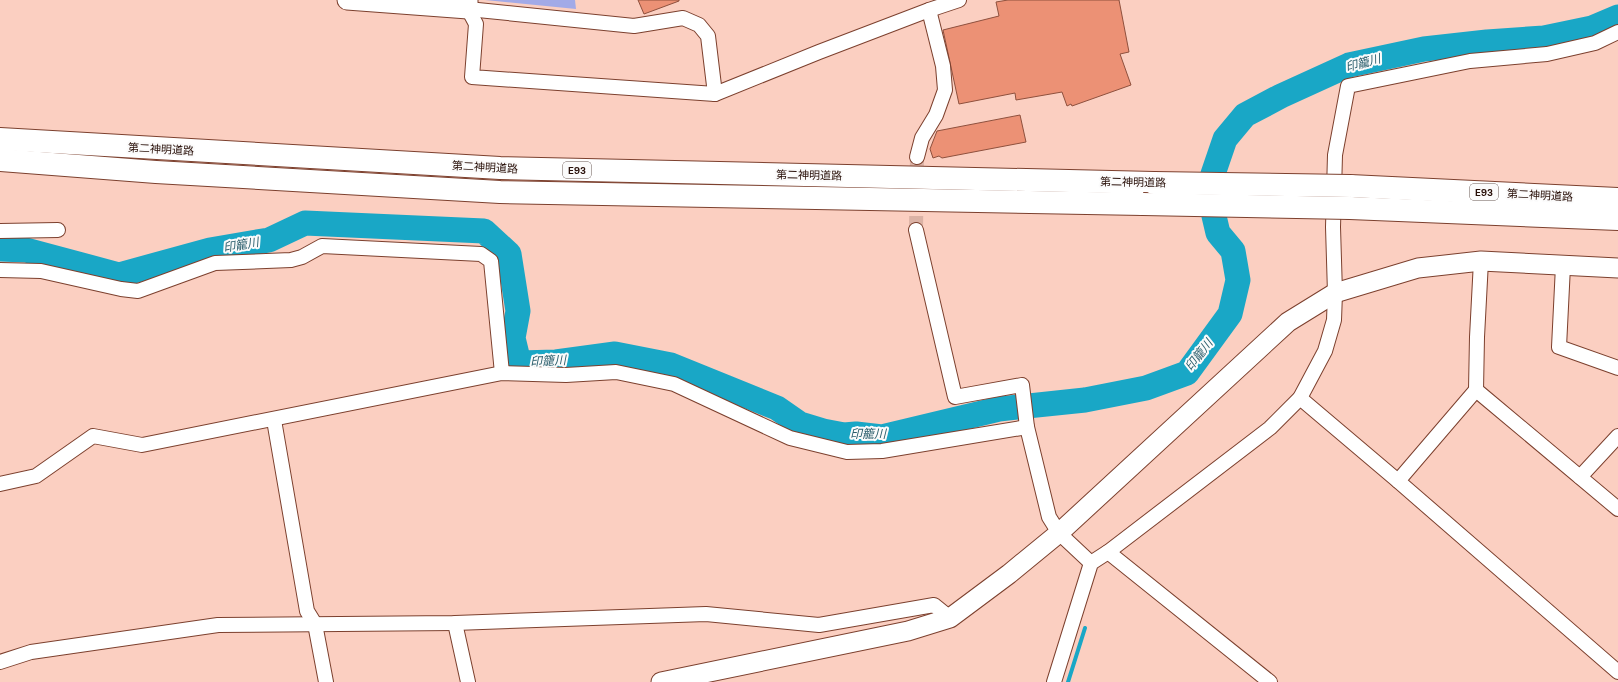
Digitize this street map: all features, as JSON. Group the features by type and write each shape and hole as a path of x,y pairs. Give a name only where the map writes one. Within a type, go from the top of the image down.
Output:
{"highway":[{"name":"第二神明道路","path":"0,138 500,168 1350,186 1618,199"},
{"name":"第二神明道路","path":"0,160 156,172 500,192 1350,208 1618,219"}],"street":[{"path":"356,0 468,4 634,26 683,18 699,25 708,36 715,94"},
{"path":"468,4 476,24 472,77 715,94 929,10 959,0"},
{"path":"917,157 922,138 936,115 945,90 943,66 929,10"},
{"path":"1054,682 1091,563 1108,552 1270,428 1300,398 1326,351 1334,320 1335,293 1333,227 1335,155 1348,86 1470,61 1547,54 1595,43 1618,32"},
{"path":"0,231 58,230"},
{"path":"916,230 955,397 1022,385 1028,427 1049,517 1059,533 1091,563"},
{"path":"0,270 41,270 121,289 138,291 215,263 291,260 302,257 322,246 481,254 491,261 502,373"},
{"path":"1398,481 1476,390 1481,261"},
{"path":"661,682 908,631 950,618 1009,574 1059,533 1288,322 1335,293 1418,268 1481,261 1618,268"},
{"path":"1563,266 1559,347 1618,368"},
{"path":"0,484 36,476 93,436 142,445 274,420 502,373 566,375 616,372 674,384 790,438 847,452 882,451 1028,427"},
{"path":"1476,390 1618,509"},
{"path":"1300,398 1618,672"},
{"path":"274,420 307,611 315,624 326,682"},
{"path":"1580,477 1618,436"},
{"path":"1108,552 1270,682"},
{"path":"0,662 31,652 218,625 455,623 706,614 819,625 934,605 950,618"},
{"path":"455,623 468,682"}],"shaded area":[{"path":"485,0 575,0 576,9"}],"building":[{"path":"638,0 679,0 679,1 644,14"},
{"path":"1008,0 1119,0 1129,52 1120,54 1131,85 1072,106 1071,104 1067,106 1062,92 1016,100 1015,93 959,104 943,30 999,16 996,2"},
{"path":"1020,115 1026,142 942,158 939,156 933,158 930,149 937,131"}],"waterway":[{"name":"印籠川","path":"0,249 26,250 119,275 210,250 269,240 305,223 484,231 509,254 518,311 513,338 519,363 556,362 615,354 671,365 777,408 800,424 823,431 844,435 856,434 882,437 999,409 1085,400 1146,388 1187,373 1230,314 1238,280 1233,251 1218,233 1214,216 1213,174 1225,139 1245,115 1281,96 1349,65 1424,49 1487,42 1544,38 1592,28 1618,17"},
{"path":"1068,682 1085,628"}],"tunnel":[{"path":"916,230 917,157"}]}
